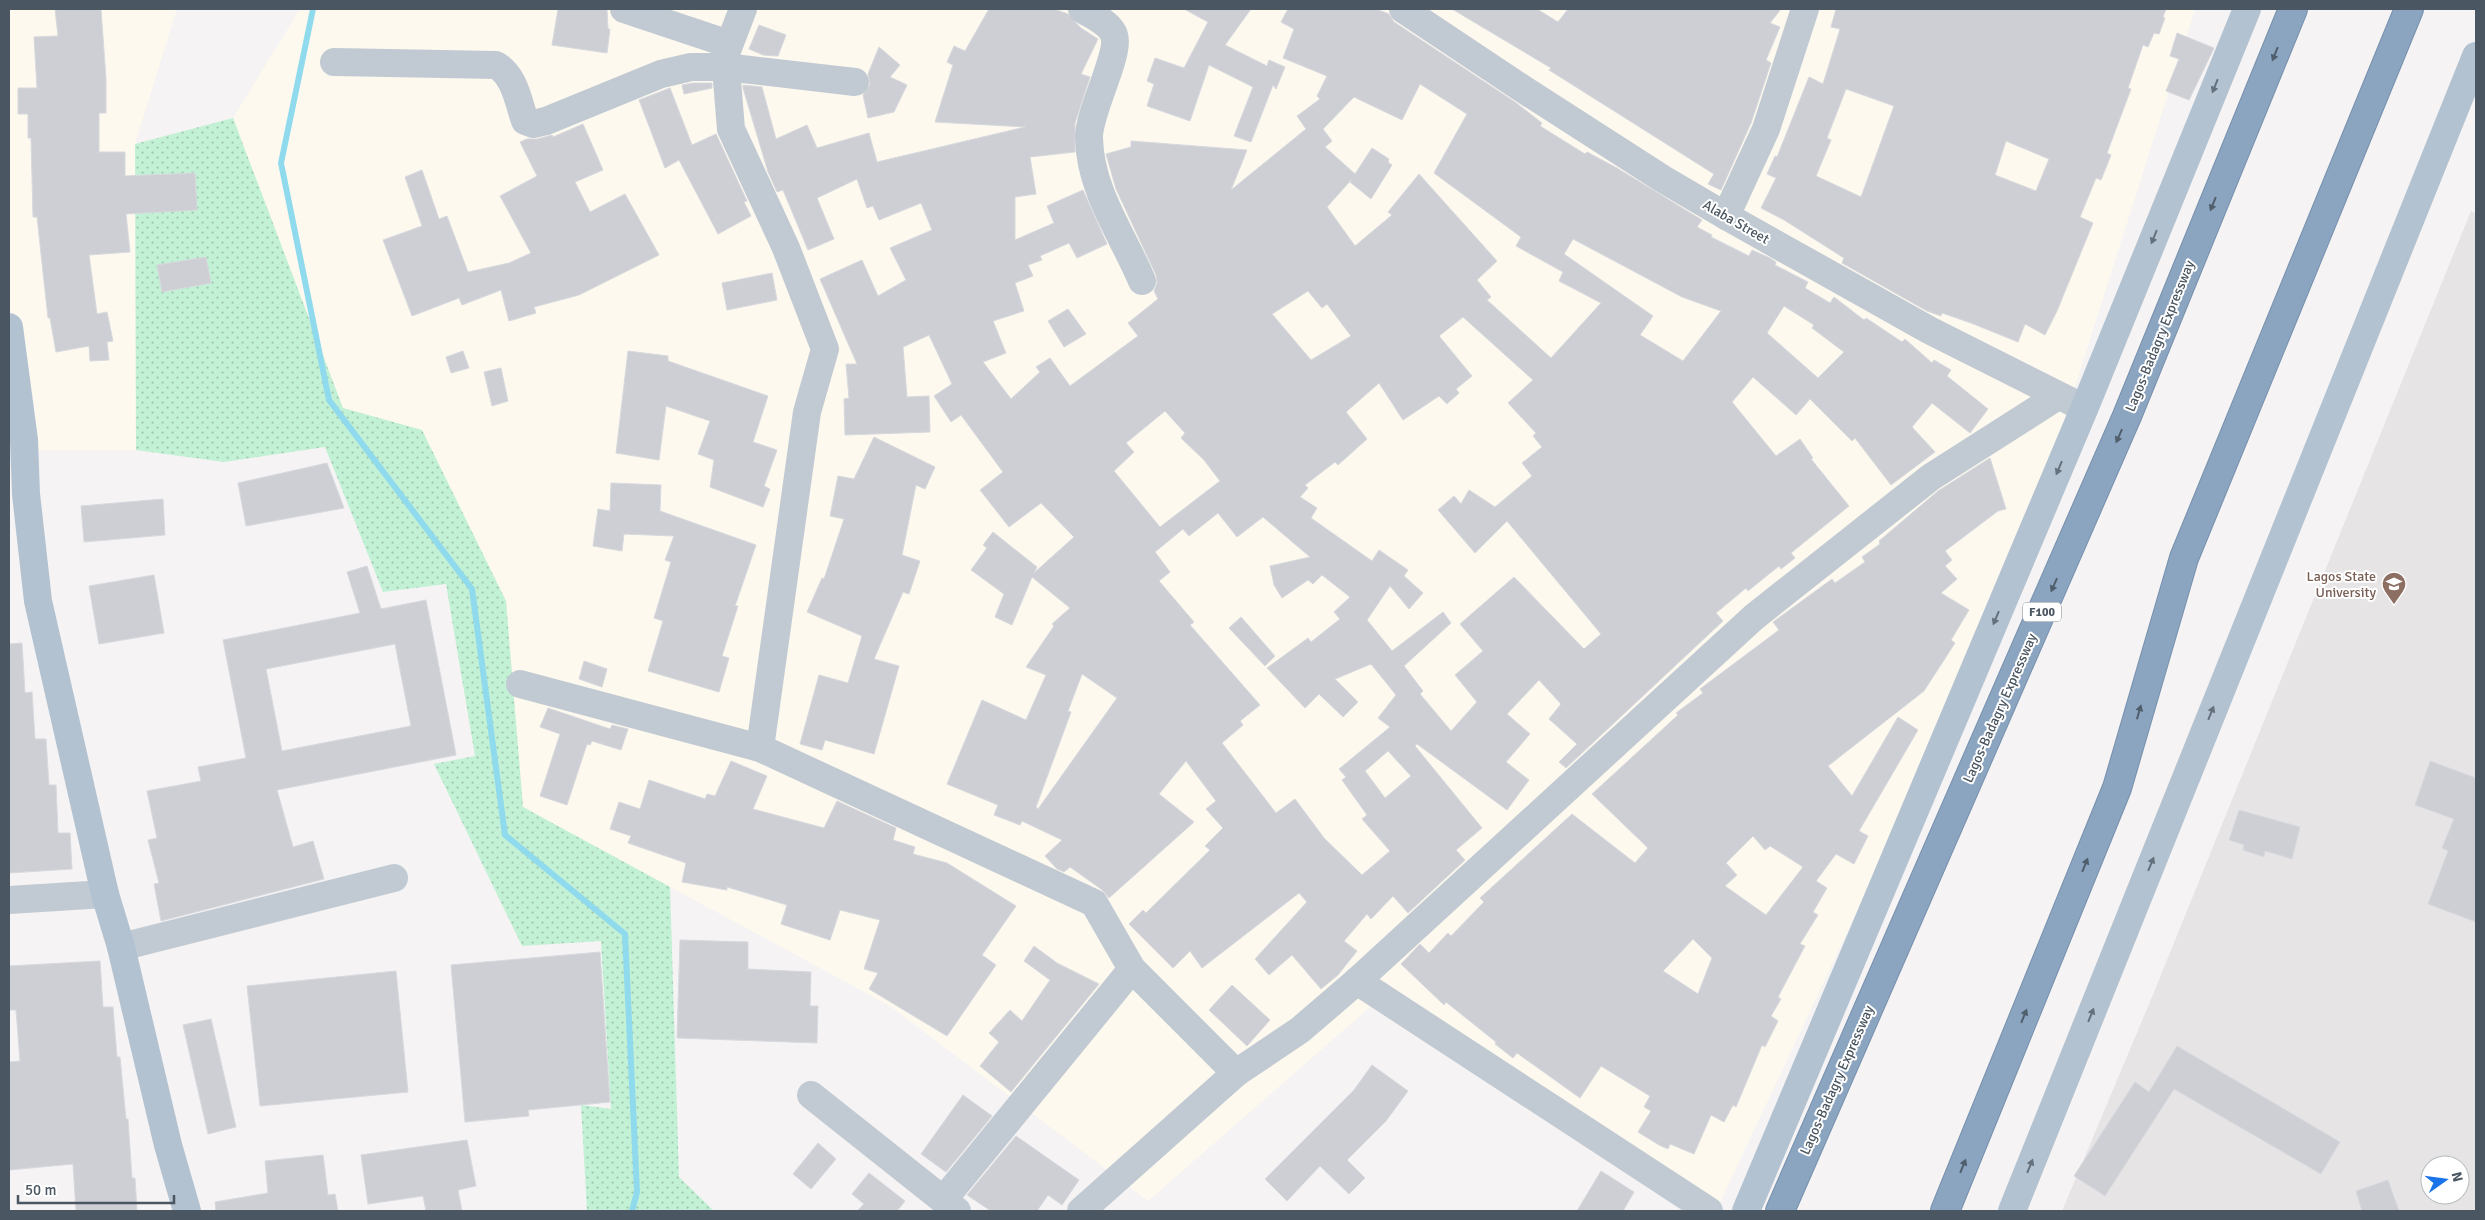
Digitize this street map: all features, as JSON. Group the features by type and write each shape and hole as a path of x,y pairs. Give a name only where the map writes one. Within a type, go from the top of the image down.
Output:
{"highway":[{"name":"Lagos-Badagry Expressway","path":"1780,1211 2127,416 2293,9"},
{"path":"1945,1211 2116,788 2184,558 2409,9"}],"main road":[{"path":"1746,1211 2085,407 2247,9"},
{"path":"2012,1211 2476,56"},
{"path":"9,327 12,377 24,440 20,490 38,601 105,894 121,947 168,1145 187,1211"}],"street":[{"path":"624,9 727,55 854,82"},
{"path":"743,9 727,55 731,129 786,248 825,349 807,412 760,748"},
{"path":"1082,9 1108,27 1114,35 1114,48 1088,137 1091,160 1102,196 1142,281"},
{"name":"Alaba Street","path":"1403,9 1534,96 1726,216 1912,321 2058,396 2085,407"},
{"path":"1726,216 1766,129 1805,9"},
{"path":"334,62 496,66 503,70 513,84 525,121 533,124 546,121 660,74 691,67 727,55"},
{"path":"1081,1211 1236,1073 1300,1030 1357,981 1754,617 1931,477 2058,396"},
{"path":"520,684 760,748 1094,903 1132,969 1236,1073"},
{"path":"121,947 394,878"},
{"path":"9,900 105,894"},
{"path":"811,1095 950,1205 1132,969"},
{"path":"1357,981 1709,1211"}],"shaded area":[{"path":"9,9 177,9 135,144 136,450 9,450"},
{"path":"300,9 2195,9 2046,478 1937,741 1716,1211 1385,994 1148,1201 890,1006 523,807 506,601 422,430 343,408 233,118"},
{"name":"Lagos State University","path":"2471,211 2476,214 2476,1211 2062,1211 2152,997"}],"green space":[{"path":"233,118 343,408 422,430 506,601 523,807 670,887 679,1177 714,1211 587,1211 581,1105 611,1109 601,941 522,946 434,764 475,756 446,584 383,592 325,447 224,462 136,450 135,144"}],"building":[{"path":"55,9 101,9 106,79 106,113 99,113 99,152 125,152 125,176 195,173 197,210 126,214 130,252 89,255 97,314 107,312 113,341 107,342 109,360 90,361 89,346 56,352 50,318 48,318 37,217 33,217 31,138 28,138 28,114 18,114 18,88 37,88 34,37 58,36"},
{"path":"558,9 607,9 608,29 610,29 607,53 552,45"},
{"path":"989,9 1054,9 1068,14 1081,28 1098,39 1081,74 1090,77 1075,123 1075,152 1030,157 1036,194 1015,197 1015,240 1054,223 1047,206 1083,190 1107,244 1077,258 1069,243 1040,256 1042,260 1028,265 1033,276 1015,283 1024,311 993,321 1006,353 983,362 1011,399 1040,372 1036,367 1050,358 1070,386 1138,336 1128,323 1158,299 1154,291 1157,283 1156,275 1116,189 1106,154 1131,147 1131,141 1247,150 1231,190 1306,129 1297,116 1320,99 1317,96 1327,76 1283,58 1294,29 1281,22 1288,9 1376,9 1389,14 1394,22 1515,102 1542,123 1540,126 1585,154 1587,152 1617,168 1702,220 1697,227 1712,235 1711,237 1749,256 1752,250 1770,258 1776,262 1775,265 1808,282 1805,288 1830,303 1834,297 1864,320 1866,318 1902,342 1905,339 1932,363 1934,360 1951,370 1947,376 1988,409 1970,433 1932,403 1912,427 1935,452 1891,485 1855,438 1852,441 1810,399 1796,415 1753,377 1732,402 1776,456 1800,439 1813,458 1811,459 1849,506 1791,553 1795,558 1781,569 1779,566 1748,591 1746,588 1716,613 1723,621 1566,768 1559,762 1577,744 1549,719 1561,704 1539,680 1507,714 1530,734 1506,762 1529,780 1507,810 1417,744 1415,746 1482,828 1456,850 1465,860 1408,913 1393,896 1371,919 1367,914 1344,941 1357,951 1338,975 1321,989 1292,955 1269,975 1255,959 1307,902 1299,893 1202,968 1190,951 1173,968 1129,924 1143,910 1146,913 1210,850 1205,846 1223,828 1206,809 1216,801 1186,761 1159,794 1194,822 1109,898 1101,889 1070,867 1064,872 1057,869 1045,856 1062,840 1022,821 1020,825 994,815 998,805 947,784 982,700 1026,720 1046,675 1026,667 1054,626 1052,624 1070,608 1032,577 1012,625 995,617 1004,594 971,570 987,548 983,545 993,532 1037,567 1034,573 1074,537 1041,503 1009,527 980,490 1003,472 961,415 951,422 934,396 952,384 929,335 903,347 907,397 929,396 930,432 845,435 844,399 849,398 846,364 857,364 820,279 862,260 878,296 906,280 890,248 932,230 921,203 879,220 873,206 867,208 857,179 817,198 834,239 808,250 783,190 777,192 768,172 743,88 743,85 762,87 776,139 807,125 817,148 869,133 877,162 1025,127 935,122 953,65 947,62 954,46 965,51","holes":["1420,84 1467,114 1434,173 1521,237 1516,246 1563,272 1559,281 1601,303 1551,358 1487,300 1491,297 1477,280 1497,261 1419,174 1388,212 1392,215 1355,246 1327,207 1352,179 1350,182 1371,199 1392,165 1388,162 1389,159 1372,148 1355,174 1325,147 1332,141 1323,129 1354,97 1402,120","1573,239 1682,297 1721,311 1683,361 1640,335 1653,316 1564,254","1308,291 1322,308 1327,304 1351,336 1311,360 1272,314","1784,306 1814,325 1812,328 1844,352 1818,378 1767,333","1463,317 1533,380 1508,403 1536,433 1533,436 1542,447 1522,463 1532,476 1495,507 1469,490 1461,504 1454,496 1438,510 1475,553 1507,521 1601,634 1584,649 1514,577 1460,624 1483,651 1455,675 1477,702 1451,731 1420,694 1423,691 1404,666 1451,623 1443,612 1392,651 1367,620 1390,586 1409,609 1423,593 1404,576 1408,570 1379,550 1372,561 1311,518 1317,508 1300,497 1308,488 1305,485 1335,462 1338,465 1367,439 1346,412 1379,383 1403,420 1439,396 1447,404 1459,393 1456,389 1472,376 1439,336","1165,411 1185,433 1181,438 1204,460 1220,481 1160,527 1114,471 1134,452 1126,443","1218,513 1237,537 1263,517 1310,557 1270,566 1274,585 1282,598 1308,580 1313,584 1322,575 1350,597 1334,612 1340,619 1311,642 1308,638 1267,668 1305,708 1319,694 1343,717 1358,702 1335,679 1371,664 1396,695 1378,718 1390,727 1339,769 1346,777 1342,780 1367,815 1362,819 1390,851 1362,875 1324,838 1295,799 1276,813 1222,743 1243,725 1240,721 1260,705 1190,625 1194,622 1159,581 1170,572 1155,552 1183,529 1189,536","1082,674 1117,698 1038,809 1036,807 1071,712 1068,711","1388,751 1411,776 1385,798 1365,771"]},
{"path":"1184,9 1251,9 1225,45 1267,66 1269,60 1285,67 1276,89 1273,85 1251,142 1234,136 1253,87 1209,65 1190,121 1147,106 1154,84 1147,81 1155,58 1184,68 1208,22"},
{"path":"1452,9 1537,9 1558,22 1568,9 1781,9 1770,23 1780,27 1766,60 1771,63 1751,123 1721,190 1708,184 1714,174 1549,70 1551,68"},
{"path":"1836,9 2166,9 2159,34 2154,33 2148,47 2143,45 2128,88 2131,89 2107,153 2111,155 2101,180 2096,178 2080,217 2093,223 2057,311 2045,335 2025,324 2018,342 1942,313 1941,316 1927,311 1842,263 1844,258 1784,220 1761,208 1776,178 1767,174 1775,156 1777,157 1809,77 1823,84 1840,29 1831,27","holes":["1846,89 1894,106 1861,197 1816,176 1831,140 1827,138","2006,141 2049,159 2036,191 1995,175"]},
{"path":"759,25 786,35 778,56 763,55 749,49"},
{"path":"2177,33 2214,48 2189,100 2166,91 2179,59 2170,56"},
{"path":"879,47 900,65 890,77 907,85 894,112 868,118 863,95 870,84 868,74"},
{"path":"712,83 712,88 684,94 682,85"},
{"path":"670,88 692,145 716,134 747,201 744,202 751,216 718,234 679,160 665,168 639,100"},
{"path":"583,124 603,170 575,182 590,212 625,194 659,255 579,295 534,307 536,313 509,321 501,290 462,305 459,298 412,316 383,240 422,226 405,177 422,170 439,219 447,216 468,272 509,263 531,253 500,196 537,176 520,142 552,135 553,137"},
{"path":"206,257 211,283 162,292 157,265"},
{"path":"772,273 777,300 727,310 722,283"},
{"path":"1068,309 1086,334 1064,347 1048,321"},
{"path":"463,351 469,368 451,373 446,357"},
{"path":"628,351 668,356 668,361 768,396 753,442 777,450 764,486 770,489 763,507 710,487 714,460 698,454 710,421 666,406 659,460 616,453"},
{"path":"501,368 508,401 492,406 484,372"},
{"path":"874,437 935,467 925,489 916,485 902,555 920,561 909,594 903,592 874,659 899,666 874,754 825,740 822,750 800,744 819,675 848,683 862,636 807,612 822,578 824,579 844,519 830,516 838,476 854,479"},
{"path":"1990,458 2006,509 1998,511 1945,551 1952,560 1945,566 1957,579 1941,593 1969,610 1951,640 1955,643 1924,691 1828,766 1852,796 1898,717 1918,730 1859,831 1868,836 1854,864 1836,854 1816,881 1827,888 1813,912 1818,915 1800,944 1805,946 1778,997 1781,999 1771,1016 1778,1021 1765,1047 1762,1045 1736,1107 1733,1105 1724,1122 1711,1115 1694,1154 1670,1144 1668,1149 1638,1132 1651,1111 1644,1107 1650,1096 1601,1066 1580,1098 1517,1053 1513,1058 1446,1002 1444,1005 1401,964 1420,944 1429,953 1448,933 1451,936 1484,902 1480,898 1572,814 1635,863 1648,848 1592,794 1678,715 1676,713 1703,693 1700,689 1779,630 1773,622 1832,579 1835,583 1865,562 1862,557 1880,544 1879,541 1938,491","holes":["1753,836 1765,850 1770,846 1803,867 1766,915 1725,886 1737,875 1726,863","1693,939 1712,958 1698,994 1663,971"]},
{"path":"327,463 344,508 246,526 238,483"},
{"path":"611,483 661,485 660,511 756,545 735,606 738,606 722,656 729,658 719,692 648,671 663,621 654,618 671,562 665,560 674,536 624,534 622,551 593,546 598,509 610,511"},
{"path":"163,499 165,535 84,542 81,506"},
{"path":"367,566 381,609 426,600 456,755 277,790 293,847 313,841 324,879 161,921 154,884 159,883 148,840 157,838 147,791 201,781 198,767 246,758 223,640 360,613 347,572","holes":["395,644 411,726 282,751 266,669"]},
{"path":"154,575 164,633 99,644 89,586"},
{"path":"1241,617 1275,656 1265,666 1229,628"},
{"path":"22,643 25,693 32,692 35,739 46,739 49,785 56,785 58,833 70,833 72,869 9,873 9,644"},
{"path":"584,661 607,669 602,687 579,679"},
{"path":"548,708 610,729 612,725 628,729 621,750 592,741 590,745 587,744 567,805 540,796 560,734 540,727"},
{"path":"731,761 767,776 753,809 824,828 837,801 896,828 893,840 915,847 913,854 947,863 1016,906 982,955 996,965 947,1036 869,989 878,973 864,969 880,920 840,910 830,940 781,924 787,905 727,887 727,890 682,882 686,863 628,843 631,836 610,829 619,802 640,809 649,780 705,799 707,794 715,796"},
{"path":"2430,761 2476,778 2476,922 2428,904 2448,851 2442,848 2454,819 2415,805"},
{"path":"2239,810 2300,827 2292,859 2265,851 2264,857 2243,850 2244,845 2229,840"},
{"path":"680,940 748,942 748,969 811,972 810,1006 818,1006 817,1043 677,1038"},
{"path":"1034,946 1057,963 1099,984 1011,1092 980,1066 999,1042 989,1033 1010,1010 1022,1021 1050,980 1024,961"},
{"path":"600,952 610,1102 528,1110 529,1116 465,1122 451,965"},
{"path":"100,961 103,1007 113,1007 117,1057 120,1057 126,1119 128,1119 132,1178 135,1178 137,1211 76,1211 73,1164 9,1170 9,1062 20,1061 16,1010 9,1010 9,966"},
{"path":"396,971 408,1092 260,1106 247,986"},
{"path":"1232,985 1270,1020 1247,1046 1209,1010"},
{"path":"211,1019 236,1127 208,1134 183,1025"},
{"path":"2177,1046 2340,1142 2321,1174 2174,1089 2105,1196 2074,1176 2135,1082 2149,1092"},
{"path":"1372,1065 1408,1091 1386,1121 1347,1160 1365,1178 1349,1194 1320,1166 1287,1201 1265,1179 1354,1090"},
{"path":"963,1095 992,1116 946,1172 921,1154"},
{"path":"1016,1136 1079,1180 1062,1205 1048,1195 1037,1211 991,1211 967,1195"},
{"path":"467,1140 476,1186 458,1190 462,1211 426,1211 423,1196 368,1204 361,1155"},
{"path":"818,1143 836,1159 811,1189 793,1174"},
{"path":"323,1155 328,1195 335,1194 338,1211 216,1211 215,1202 268,1193 265,1161"},
{"path":"1601,1171 1634,1192 1623,1211 1577,1211"},
{"path":"869,1173 905,1201 897,1211 857,1211 864,1204 852,1194"},
{"path":"2388,1180 2399,1211 2362,1211 2356,1191"}],"waterway":[{"path":"313,9 281,163 329,400 472,589 505,835 625,934 637,1192 632,1211"}],"place":[{"name":"Lagos State University","path":"2394,605"}]}
